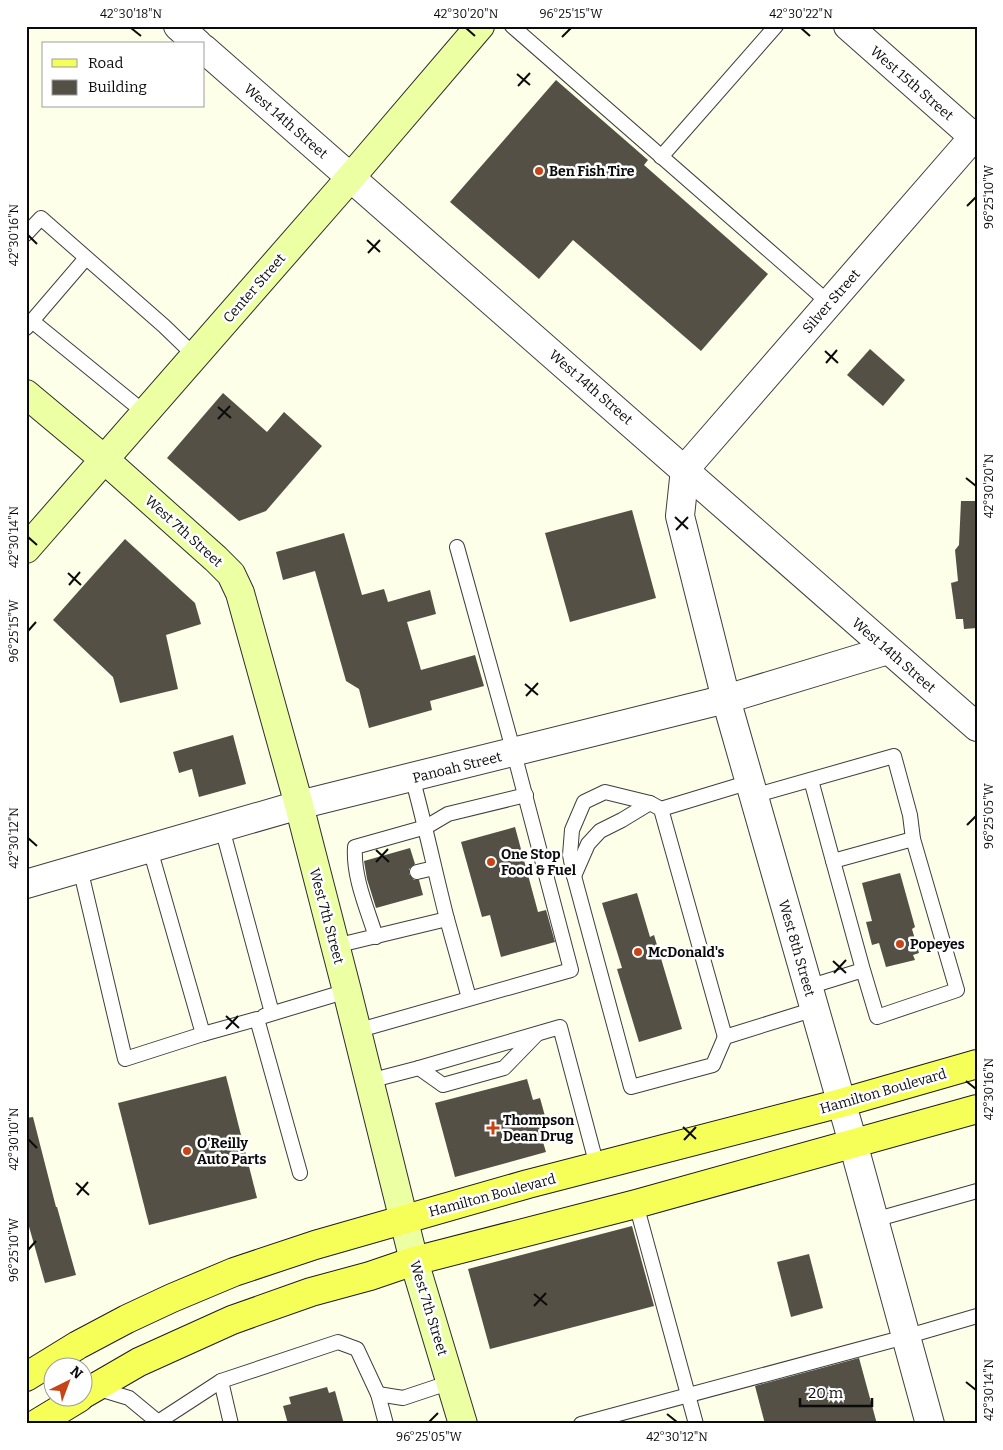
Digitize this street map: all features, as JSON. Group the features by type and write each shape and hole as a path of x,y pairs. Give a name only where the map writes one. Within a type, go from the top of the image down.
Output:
{"main road":[{"name":"Center Street","path":"26,549 351,178 480,26"},
{"name":"West 7th Street","path":"26,394 105,460 231,574 240,593 347,991 414,1261 462,1424"},
{"name":"Hamilton Boulevard","path":"26,1377 78,1344 127,1319 234,1272 332,1240 528,1184 841,1103 977,1064"},
{"path":"92,1390 139,1362 232,1320 311,1292 414,1261 636,1204 977,1109"},
{"path":"36,1424 62,1408"}],"street":[{"name":"West 15th Street","path":"848,26 976,137"},
{"name":"West 14th Street","path":"205,48 977,727"},
{"name":"Silver Street","path":"685,469 976,137"},
{"name":"West 8th Street","path":"685,469 680,516 726,699 853,1143 930,1424"},
{"name":"Panoah Street","path":"26,884 298,805 726,699 888,650"}],"lane":[{"path":"512,26 829,304"},
{"path":"662,157 776,26"},
{"path":"26,234 41,218 164,326 195,356"},
{"path":"86,258 29,325 145,413"},
{"path":"356,1030 571,970 526,795 457,547"},
{"path":"574,876 588,844 600,831 635,813 656,806 811,780 894,756 910,815 913,839 957,990 877,1017 811,780"},
{"path":"412,778 469,998"},
{"path":"605,792 656,806 725,1037 713,1065 632,1087 574,876 570,855 572,830 584,802 605,792"},
{"path":"376,937 354,862 355,847 426,827 448,814 526,795"},
{"path":"222,828 272,1013"},
{"path":"833,861 913,839"},
{"path":"150,849 203,1034"},
{"path":"80,868 126,1059 347,991"},
{"path":"417,872 434,868"},
{"path":"335,946 447,919"},
{"path":"725,1037 811,998 863,970"},
{"path":"256,1019 300,1173"},
{"path":"369,1080 419,1068 560,1027 597,1166"},
{"path":"419,1068 443,1085 504,1068 537,1034"},
{"path":"874,1220 977,1191"},
{"path":"636,1204 696,1424"},
{"path":"581,1424 977,1316"},
{"path":"92,1395 129,1398 159,1423 221,1381 338,1342 357,1349 378,1394 386,1424"},
{"path":"221,1381 231,1424"},
{"path":"378,1394 403,1398 451,1382"}],"building":[{"path":"556,80 648,160 644,165 768,274 701,351 573,240 539,279 450,202"},
{"path":"870,349 905,380 883,406 847,375"},
{"path":"223,393 267,432 284,412 322,446 266,511 239,521 167,458"},
{"path":"961,501 977,501 977,628 964,629 963,619 956,619 951,583 958,581 955,550 959,545"},
{"path":"632,510 656,598 570,622 545,533"},
{"path":"344,533 362,595 384,589 388,602 430,590 436,614 407,622 421,670 475,655 484,686 430,701 432,710 369,728 359,689 346,681 315,571 283,580 276,552"},
{"path":"125,539 195,603 201,624 166,635 178,689 120,703 113,677 53,620"},
{"path":"233,735 246,784 199,797 192,769 179,773 173,752"},
{"path":"515,827 538,912 546,910 555,942 501,957 490,915 482,917 461,842"},
{"path":"410,848 415,864 409,869 409,874 414,880 419,880 423,895 376,908 367,879 364,861"},
{"path":"900,873 915,927 912,929 919,953 913,955 915,960 886,967 879,943 872,945 866,922 872,921 862,883"},
{"name":"McDonald's","path":"637,893 650,937 654,935 682,1029 639,1042 617,969 622,968 602,903"},
{"name":"O'Reilly Auto Parts","path":"226,1076 257,1198 149,1225 118,1103"},
{"name":"Thompson Dean Drug","path":"527,1079 533,1100 540,1098 548,1127 539,1129 546,1152 455,1177 435,1103"},
{"path":"33,1117 76,1275 45,1283 26,1216 26,1118"},
{"path":"632,1226 654,1306 490,1349 468,1269"},
{"path":"809,1254 823,1308 791,1317 777,1262"},
{"path":"859,1358 877,1424 765,1424 755,1386"},
{"path":"327,1387 329,1393 335,1391 344,1424 288,1424 283,1406 291,1404 289,1397"}],"place":[{"name":"Ben Fish Tire","path":"539,171"},
{"name":"One Stop Food & Fuel","path":"491,862"},
{"name":"Popeyes","path":"900,944"},
{"name":"McDonald's","path":"638,952"},
{"name":"Thompson Dean Drug","path":"493,1128"},
{"name":"O'Reilly Auto Parts","path":"187,1151"}]}
